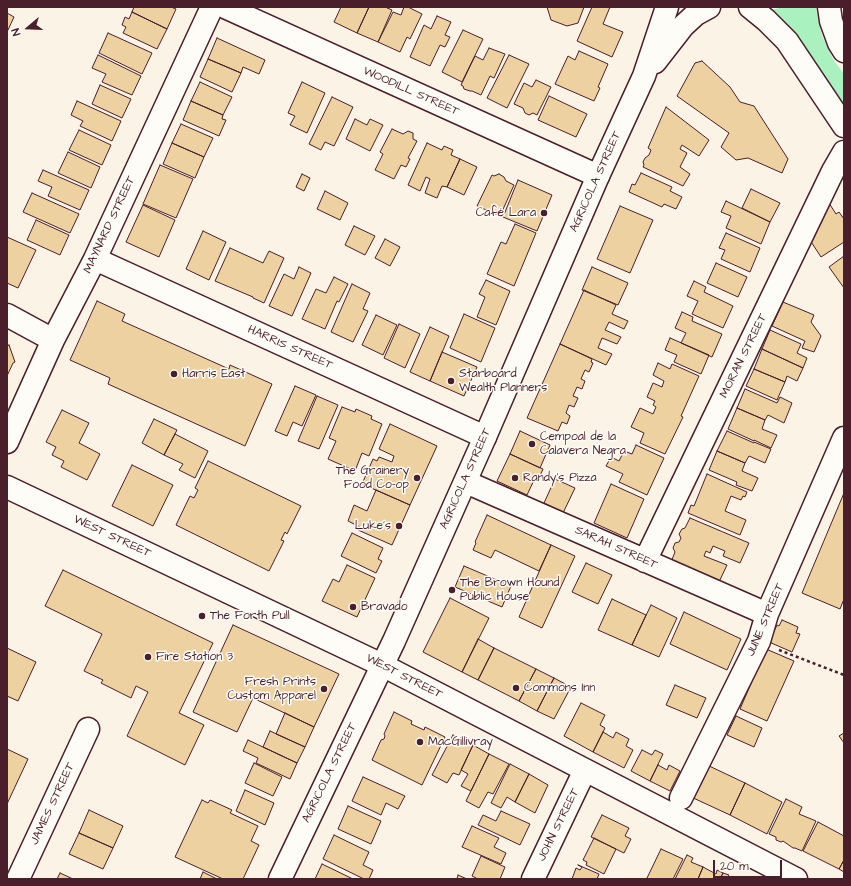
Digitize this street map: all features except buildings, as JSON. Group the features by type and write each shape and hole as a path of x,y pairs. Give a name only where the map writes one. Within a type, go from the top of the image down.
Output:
{"street":[{"name":"MAYNARD STREET","path":"7,442 53,340 95,259 212,7"},
{"name":"WOODILL STREET","path":"225,7 598,176"},
{"name":"AGRICOLA STREET","path":"280,879 394,641 466,482 598,176 644,76 667,7"},
{"name":"AGRICOLA STREET","path":"644,76 683,26 696,14 709,7"},
{"path":"750,7 766,20 787,42 844,126"},
{"path":"829,7 831,22 839,43 844,51"},
{"name":"MORAN STREET","path":"645,561 826,185 844,152"},
{"name":"HARRIS STREET","path":"95,259 485,437"},
{"path":"7,315 53,340"},
{"name":"JUNE STREET","path":"681,798 759,641 767,614 844,438"},
{"name":"SARAH STREET","path":"466,482 767,614"},
{"name":"WEST STREET","path":"7,487 382,665 791,878"},
{"name":"JAMES STREET","path":"18,879 88,729"},
{"name":"JOHN STREET","path":"533,879 585,770"}],"path":[{"path":"759,641 844,675"}],"green space":[{"path":"783,7 816,7 822,36 833,59 844,74 844,109 794,34 772,10"}],"place":[{"name":"Café Lara","path":"544,213"},
{"name":"Harris East","path":"174,374"},
{"name":"Starboard Wealth Planners","path":"451,381"},
{"name":"Cempoal de la Calavera Negra","path":"532,444"},
{"name":"The Grainery Food Co-op","path":"417,478"},
{"name":"Randy's Pizza","path":"515,478"},
{"name":"Luke's","path":"399,526"},
{"name":"The Brown Hound Public House","path":"452,590"},
{"name":"Bravado","path":"353,607"},
{"name":"The Forth Pull","path":"202,616"},
{"name":"Fire Station 3","path":"148,657"},
{"name":"Commons Inn","path":"516,688"},
{"name":"Fresh Prints Custom Apparel","path":"324,689"},
{"name":"MacGillivray","path":"420,742"}]}
